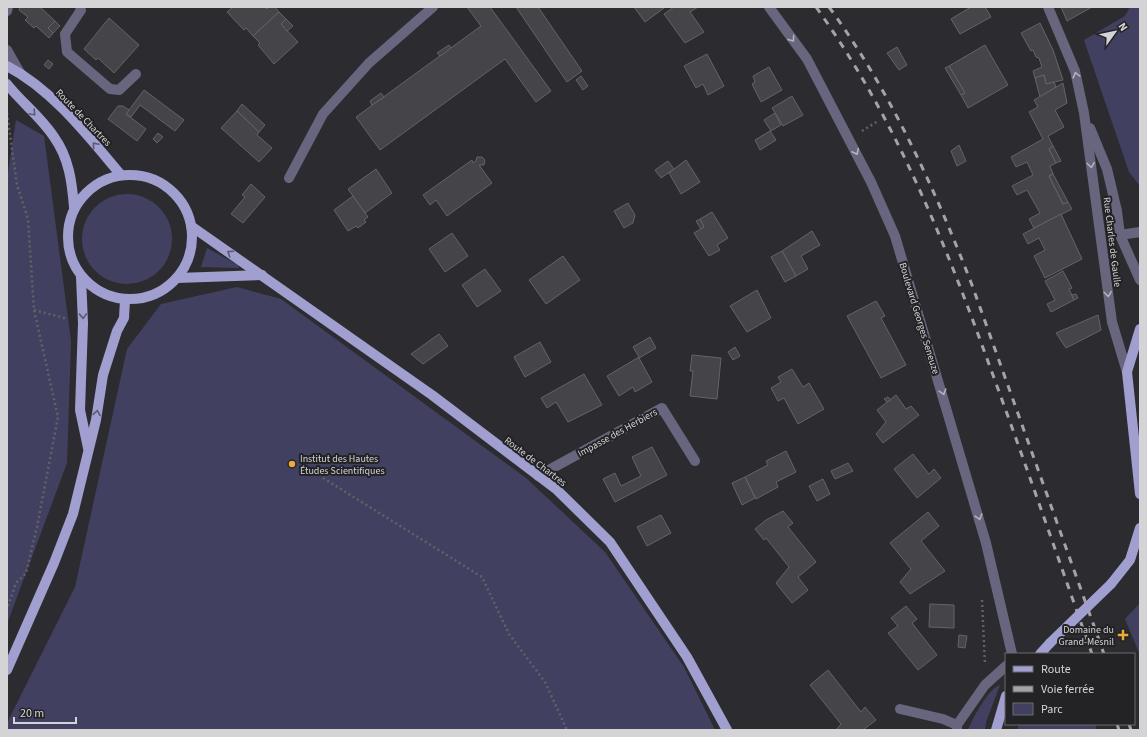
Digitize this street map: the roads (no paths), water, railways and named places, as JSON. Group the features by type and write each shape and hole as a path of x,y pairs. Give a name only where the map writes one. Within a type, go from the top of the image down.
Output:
{"main road":[{"name":"Route de Chartres","path":"7,66 20,73 58,104 121,175"},
{"path":"7,84 54,137 70,170 74,208"},
{"path":"121,175 140,175 158,181 173,192 185,208 191,226 192,240 190,254 185,267 177,278 166,288 153,295 140,299 125,300 108,296 94,288 81,277 73,264 68,249 67,228 74,208 83,195 107,178 121,175"},
{"name":"Route de Chartres","path":"191,226 262,274 432,395 556,489 610,542 687,657 727,730"},
{"path":"177,278 262,274"},
{"path":"81,277 83,323 80,410 89,451"},
{"path":"7,670 54,563 73,514 89,451 103,375 124,318 125,300"},
{"name":"Rue Charles de Gaulle","path":"1140,329 1127,372 1140,494"},
{"path":"1041,653 1111,584 1130,560 1140,528"},
{"path":"996,730 1005,699"}],"street":[{"path":"7,11 8,7"},
{"path":"80,7 81,10 65,34 67,52 110,89 119,90 136,74"},
{"path":"289,178 323,114 369,64 433,7"},
{"name":"Boulevard Georges Seneuze","path":"769,7 807,59 871,182 895,236 986,542 1012,653"},
{"name":"Rue Charles de Gaulle","path":"1048,7 1075,71 1084,113 1112,322 1127,372"},
{"path":"7,50 20,73"},
{"name":"Rue Charles de Gaulle","path":"1084,113 1107,169 1117,211 1120,236 1140,280"},
{"path":"1120,236 1140,232"},
{"name":"Impasse des Herbiers","path":"538,476 662,408 695,461"},
{"path":"900,709 943,719 957,727 985,684 1005,667"}],"railway":[{"path":"816,7 870,92 894,136 936,226 973,320 1092,653"},
{"path":"829,7 851,39 891,106 910,141 942,212 972,285 1104,653"},
{"path":"1117,725 1119,730"},
{"path":"1129,725 1131,730"}],"place":[{"name":"Institut des Hautes Études Scientifiques","path":"292,464"},
{"name":"Domaine du Grand-Mesnil","path":"1123,635"}]}
